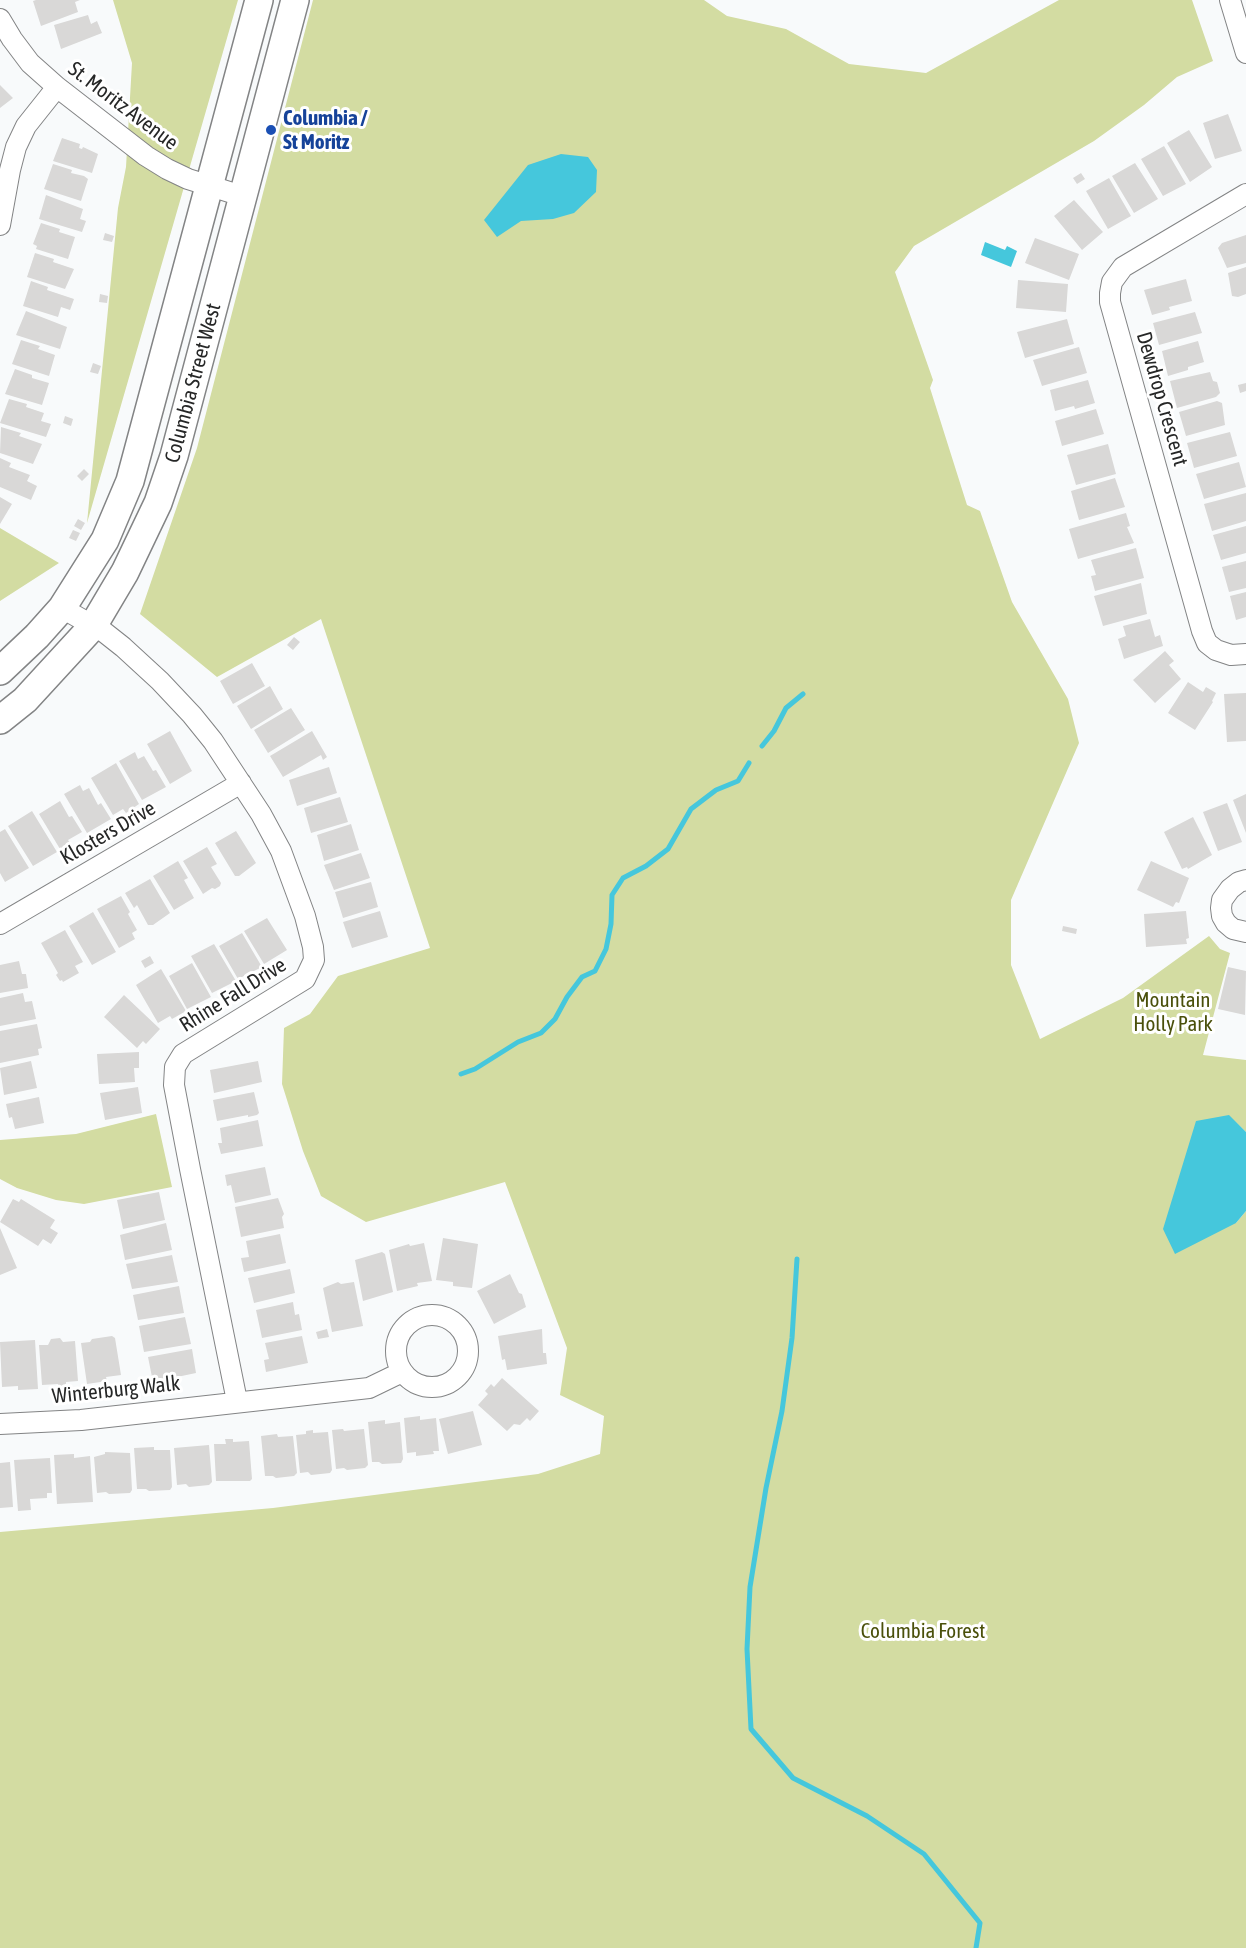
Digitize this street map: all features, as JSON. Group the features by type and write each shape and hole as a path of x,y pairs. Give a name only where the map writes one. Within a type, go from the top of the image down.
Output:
{"main road":[{"name":"Columbia Street West","path":"0,671 37,636 62,608 105,540 130,481 259,0"},
{"name":"Columbia Street West","path":"0,720 25,700 93,626 125,572 158,503 174,456 295,0"}],"street":[{"path":"1230,0 1246,53"},
{"name":"St. Moritz Avenue","path":"0,19 30,63 57,87 146,156 167,170 242,196"},
{"path":"0,225 16,147 26,126 57,87"},
{"name":"Dewdrop Crescent","path":"1246,194 1124,267 1112,282 1110,302 1202,631 1207,643 1216,650 1231,655 1246,654"},
{"name":"Rhine Fall Drive","path":"62,608 123,647 160,681 213,741 281,851 305,916 314,953 312,966 305,979 183,1054 175,1067 174,1085 237,1401"},
{"name":"Klosters Drive","path":"0,924 241,783"},
{"path":"1246,880 1230,889 1222,900 1221,908 1226,923 1233,929 1246,932"},
{"name":"Winterburg Walk","path":"0,1424 81,1420 369,1388 402,1372"}],"green space":[{"path":"113,0 238,0 87,523 118,208 126,167 132,63"},
{"name":"Columbia Forest","path":"313,0 704,0 727,16 786,29 849,64 926,73 1059,0 1192,0 1213,61 1177,77 1144,105 1094,141 914,246 895,272 933,380 930,388 967,505 980,511 1012,602 1068,699 1079,743 1011,900 1011,965 1040,1039 1123,998 1209,936 1220,949 1230,953 1203,1055 1246,1060 1246,1132 1229,1116 1236,1223 1246,1211 1246,1948 0,1948 0,1532 273,1508 538,1474 600,1454 604,1416 560,1395 567,1348 505,1182 366,1222 321,1196 303,1151 282,1084 284,1028 310,1014 338,976 430,948 321,619 217,677 140,614 197,448"},
{"path":"0,528 59,563 0,601"},
{"path":"156,1114 172,1187 84,1204 56,1200 17,1188 0,1179 0,1140 76,1134"}],"water":[{"path":"561,154 588,157 597,170 596,192 574,213 553,219 521,221 497,237 484,220 528,165"},
{"path":"985,242 1005,250 1007,246 1017,251 1011,267 981,255"},
{"path":"1229,1115 1246,1132 1246,1211 1236,1223 1175,1254 1163,1229 1196,1121"}],"building":[{"path":"80,0 75,2 78,12 41,26 33,1"},
{"path":"88,15 91,24 97,21 102,33 61,49 54,25"},
{"path":"0,85 13,98 0,108"},
{"path":"1228,114 1242,151 1215,159 1203,123"},
{"path":"1189,130 1212,167 1190,182 1167,143"},
{"path":"62,138 80,144 79,148 83,147 98,154 92,173 53,161"},
{"path":"1164,146 1186,184 1163,196 1141,159"},
{"path":"1135,163 1158,199 1134,213 1112,176"},
{"path":"53,164 72,170 71,173 88,179 81,201 44,189"},
{"path":"1081,173 1085,179 1077,184 1073,178"},
{"path":"1109,178 1131,216 1108,229 1086,191"},
{"path":"46,195 83,209 80,219 86,221 82,232 39,219"},
{"path":"1074,200 1103,232 1082,250 1054,216"},
{"path":"41,223 75,237 68,259 36,249 37,246 33,244"},
{"path":"105,233 114,236 112,242 103,240"},
{"path":"1246,235 1246,263 1227,268 1218,248 1222,243"},
{"path":"1035,238 1079,254 1069,280 1025,263"},
{"path":"35,253 74,269 65,289 27,277"},
{"path":"1246,267 1246,294 1238,297 1232,296 1228,273"},
{"path":"1186,279 1192,301 1169,307 1170,310 1152,315 1144,290"},
{"path":"1018,280 1068,284 1066,312 1016,308"},
{"path":"31,281 48,287 47,290 74,299 70,310 61,307 58,317 23,306"},
{"path":"100,294 108,296 107,303 99,302"},
{"path":"26,311 67,327 60,349 16,335"},
{"path":"1195,312 1202,333 1159,345 1153,323"},
{"path":"1067,319 1074,344 1025,358 1017,332"},
{"path":"21,340 40,346 38,349 55,355 49,376 12,364"},
{"path":"1198,341 1204,362 1168,376 1162,351"},
{"path":"1079,347 1087,373 1042,386 1033,360"},
{"path":"93,363 101,366 98,374 90,372"},
{"path":"15,369 32,375 32,378 49,383 42,405 5,394"},
{"path":"1210,372 1213,381 1217,382 1220,393 1216,397 1177,408 1170,381"},
{"path":"1088,380 1095,403 1075,409 1074,406 1055,411 1050,390"},
{"path":"1246,383 1246,391 1240,393 1238,385"},
{"path":"9,399 27,404 26,407 44,413 41,421 51,424 46,437 0,423"},
{"path":"1217,401 1222,403 1225,425 1186,436 1179,412"},
{"path":"1096,409 1104,434 1062,446 1055,421"},
{"path":"65,416 73,419 71,426 63,423"},
{"path":"1,427 21,433 19,436 42,444 33,464 0,453"},
{"path":"1230,432 1237,456 1194,468 1187,443"},
{"path":"1108,444 1116,474 1076,485 1067,455"},
{"path":"0,458 11,463 9,467 30,475 27,481 37,486 31,500 0,487"},
{"path":"1239,462 1246,487 1204,499 1196,474"},
{"path":"84,469 89,474 82,481 77,476"},
{"path":"1115,478 1125,507 1079,520 1071,491"},
{"path":"1246,493 1246,521 1212,531 1204,504"},
{"path":"0,497 12,504 0,524"},
{"path":"1126,513 1130,526 1127,527 1134,543 1078,559 1069,529"},
{"path":"78,519 85,523 81,530 74,526"},
{"path":"1246,526 1246,553 1221,560 1213,535"},
{"path":"73,530 80,533 76,541 69,538"},
{"path":"1136,548 1144,578 1095,591 1091,576 1096,575 1091,560"},
{"path":"1246,561 1246,588 1229,592 1222,567"},
{"path":"1141,583 1147,614 1103,626 1094,596"},
{"path":"1246,592 1246,617 1236,620 1230,596"},
{"path":"1150,619 1155,637 1160,635 1163,646 1124,659 1118,639 1126,636 1123,626"},
{"path":"294,637 300,642 293,650 287,645"},
{"path":"1165,651 1174,661 1169,665 1181,679 1155,703 1133,680"},
{"path":"252,663 265,686 233,704 220,681"},
{"path":"1188,682 1203,692 1206,687 1216,693 1213,702 1195,730 1168,713"},
{"path":"270,686 283,709 251,729 237,706"},
{"path":"1246,693 1246,741 1227,742 1224,694"},
{"path":"291,708 305,730 268,753 254,730"},
{"path":"170,731 192,771 170,784 147,744"},
{"path":"312,731 327,757 323,760 321,755 283,777 270,756"},
{"path":"135,752 138,759 144,756 166,787 142,800 119,761"},
{"path":"116,763 139,804 126,813 123,809 113,815 91,778"},
{"path":"329,767 337,793 297,806 289,780"},
{"path":"80,785 83,791 89,788 98,805 101,803 111,819 87,833 64,794"},
{"path":"1246,794 1246,833 1233,800"},
{"path":"340,797 348,822 311,833 304,808"},
{"path":"60,801 69,817 72,816 82,832 68,840 70,843 60,849 39,814"},
{"path":"1227,803 1242,842 1218,851 1203,812"},
{"path":"32,811 57,852 33,866 8,826"},
{"path":"1193,817 1212,855 1188,869 1187,867 1182,869 1164,832"},
{"path":"351,824 359,850 324,861 317,835"},
{"path":"5,829 29,868 5,882 0,873 0,832"},
{"path":"236,831 256,863 239,876 235,876 215,843"},
{"path":"207,847 217,864 211,867 221,883 220,886 203,894 183,861"},
{"path":"361,853 370,878 334,890 324,865"},
{"path":"178,861 188,878 184,880 194,898 174,910 153,876"},
{"path":"1151,861 1189,878 1179,903 1176,902 1173,907 1137,890"},
{"path":"150,879 170,913 153,925 148,925 137,905 134,908 125,893"},
{"path":"371,882 378,907 343,918 335,892"},
{"path":"121,896 137,930 132,933 135,939 119,948 97,909"},
{"path":"380,911 388,937 352,948 343,922"},
{"path":"1186,911 1189,938 1186,939 1187,944 1146,947 1144,914"},
{"path":"93,912 116,952 92,965 69,926"},
{"path":"267,918 287,950 264,964 244,931"},
{"path":"1063,926 1077,929 1076,934 1062,931"},
{"path":"65,930 83,962 75,966 79,973 63,982 56,975 58,973 41,943"},
{"path":"242,933 262,967 238,979 219,946"},
{"path":"214,944 236,981 212,993 191,956"},
{"path":"150,956 154,963 145,968 141,961"},
{"path":"19,961 22,974 26,974 28,988 0,993 0,965"},
{"path":"192,963 211,997 187,1009 169,976"},
{"path":"1228,967 1246,971 1245,1015 1218,1009"},
{"path":"161,969 186,1011 172,1019 170,1016 158,1023 136,985"},
{"path":"23,993 25,1002 32,1001 36,1019 0,1026 0,998"},
{"path":"124,995 160,1029 146,1044 143,1041 137,1048 104,1017"},
{"path":"37,1024 42,1048 38,1049 39,1055 0,1063 0,1031"},
{"path":"139,1052 139,1068 134,1068 135,1082 99,1084 97,1054"},
{"path":"31,1061 37,1088 4,1095 0,1068"},
{"path":"258,1061 262,1082 214,1093 210,1070"},
{"path":"138,1087 142,1113 105,1120 100,1093"},
{"path":"254,1092 259,1113 257,1115 217,1121 213,1100"},
{"path":"39,1097 44,1123 15,1129 12,1117 9,1118 6,1104"},
{"path":"258,1120 263,1146 221,1154 218,1143 222,1143 220,1128"},
{"path":"265,1167 271,1195 235,1203 231,1185 227,1186 225,1175"},
{"path":"159,1192 165,1220 123,1229 117,1200"},
{"path":"278,1198 284,1214 282,1217 284,1228 241,1237 235,1207"},
{"path":"13,1199 19,1202 21,1199 55,1220 50,1228 58,1233 51,1244 43,1239 38,1246 0,1222"},
{"path":"166,1223 172,1250 125,1260 120,1235"},
{"path":"0,1228 17,1268 0,1275"},
{"path":"280,1234 286,1263 244,1272 241,1258 249,1257 246,1241"},
{"path":"443,1238 478,1244 472,1288 453,1286 453,1282 436,1280"},
{"path":"424,1243 432,1281 417,1283 418,1286 397,1291 389,1250 409,1244 410,1246"},
{"path":"382,1252 385,1254 393,1292 363,1301 355,1260"},
{"path":"172,1255 178,1282 132,1289 126,1264"},
{"path":"290,1269 295,1293 254,1303 248,1278"},
{"path":"510,1274 519,1293 522,1294 526,1307 494,1324 477,1291"},
{"path":"338,1282 341,1284 354,1282 363,1326 332,1332 323,1288"},
{"path":"179,1286 184,1313 138,1320 133,1295"},
{"path":"293,1302 295,1315 299,1314 302,1330 262,1338 256,1310"},
{"path":"185,1317 191,1344 144,1352 139,1326"},
{"path":"327,1329 329,1337 318,1339 316,1332"},
{"path":"542,1329 543,1353 546,1353 547,1364 507,1370 505,1359 502,1360 498,1336"},
{"path":"112,1336 115,1338 121,1375 106,1377 107,1381 87,1384 81,1343"},
{"path":"302,1336 308,1363 266,1372 264,1360 269,1359 265,1343"},
{"path":"60,1338 63,1342 75,1341 78,1381 66,1382 66,1386 58,1387 58,1384 42,1385 39,1345 48,1345 51,1339"},
{"path":"35,1340 38,1389 18,1390 18,1386 2,1387 0,1342"},
{"path":"192,1349 196,1373 153,1382 148,1357"},
{"path":"502,1378 539,1411 530,1421 527,1418 520,1425 514,1424 507,1431 478,1405 488,1394 485,1391 491,1384 494,1387"},
{"path":"473,1411 482,1445 448,1454 439,1419"},
{"path":"420,1416 420,1420 436,1418 439,1451 433,1451 434,1454 416,1456 416,1452 407,1453 404,1418"},
{"path":"385,1420 385,1424 400,1422 403,1459 401,1463 372,1462 368,1422"},
{"path":"343,1429 344,1431 364,1429 368,1465 365,1468 336,1469 332,1430"},
{"path":"313,1430 313,1433 328,1432 332,1470 330,1473 311,1475 308,1472 300,1473 296,1435 306,1434 306,1431"},
{"path":"277,1434 278,1437 293,1436 297,1473 294,1476 276,1478 265,1476 261,1436"},
{"path":"225,1439 233,1439 233,1442 249,1441 252,1479 250,1481 216,1481 214,1444 226,1444"},
{"path":"209,1445 212,1482 209,1485 189,1487 186,1484 177,1485 174,1448"},
{"path":"154,1447 154,1450 170,1450 172,1487 170,1490 137,1489 134,1448"},
{"path":"105,1452 130,1453 132,1490 130,1493 97,1493 94,1457 105,1454"},
{"path":"74,1454 74,1458 90,1456 93,1502 57,1504 54,1455"},
{"path":"50,1458 52,1493 47,1493 47,1498 30,1499 31,1510 18,1511 14,1460"},
{"path":"10,1462 13,1507 0,1508 0,1463"}],"waterway":[{"path":"762,746 774,731 786,708 803,694"},
{"path":"461,1074 475,1069 518,1042 541,1033 555,1019 567,997 582,977 595,971 606,949 611,924 612,895 623,878 646,866 668,849 691,809 716,790 738,781 749,763"},
{"path":"797,1259 792,1338 782,1411 766,1488 750,1587 747,1649 751,1729 793,1778 867,1816 924,1854 980,1923 976,1948"}],"place":[{"name":"Columbia / St Moritz","path":"271,130"}],"park label":[{"name":"Mountain Holly Park","path":"1173,1012"}]}
